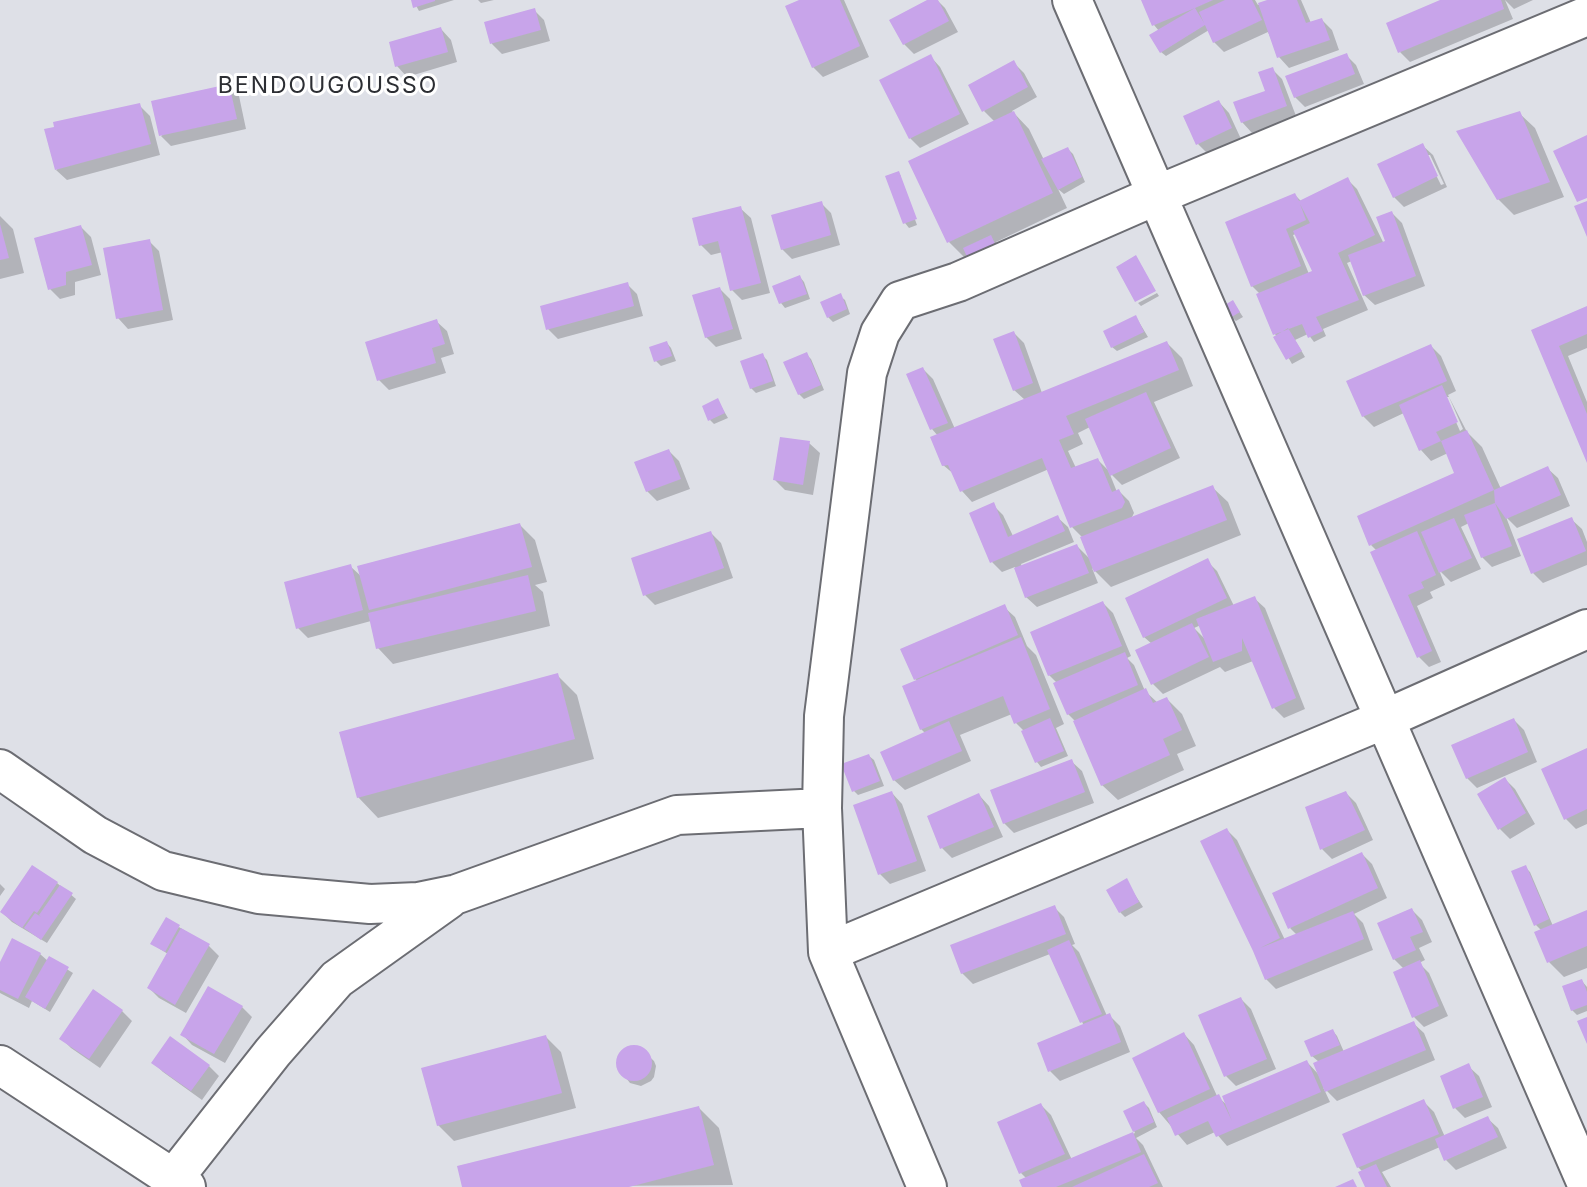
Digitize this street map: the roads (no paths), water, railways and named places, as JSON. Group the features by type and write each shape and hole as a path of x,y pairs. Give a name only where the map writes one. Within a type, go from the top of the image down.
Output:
{"street":[{"path":"1072,0 1587,1184"},
{"path":"927,1187 828,952 822,808 824,716 867,373 880,333 900,301 958,282 1157,195 1587,16"},
{"path":"828,952 1385,719 1587,629"},
{"path":"0,769 94,835 163,871 259,894 370,904 418,902 457,894 677,815 822,808"},
{"path":"0,1065 179,1183 273,1052 337,979 457,894"}],"district":[{"name":"BENDOUGOUSSO","path":"328,86"}]}
